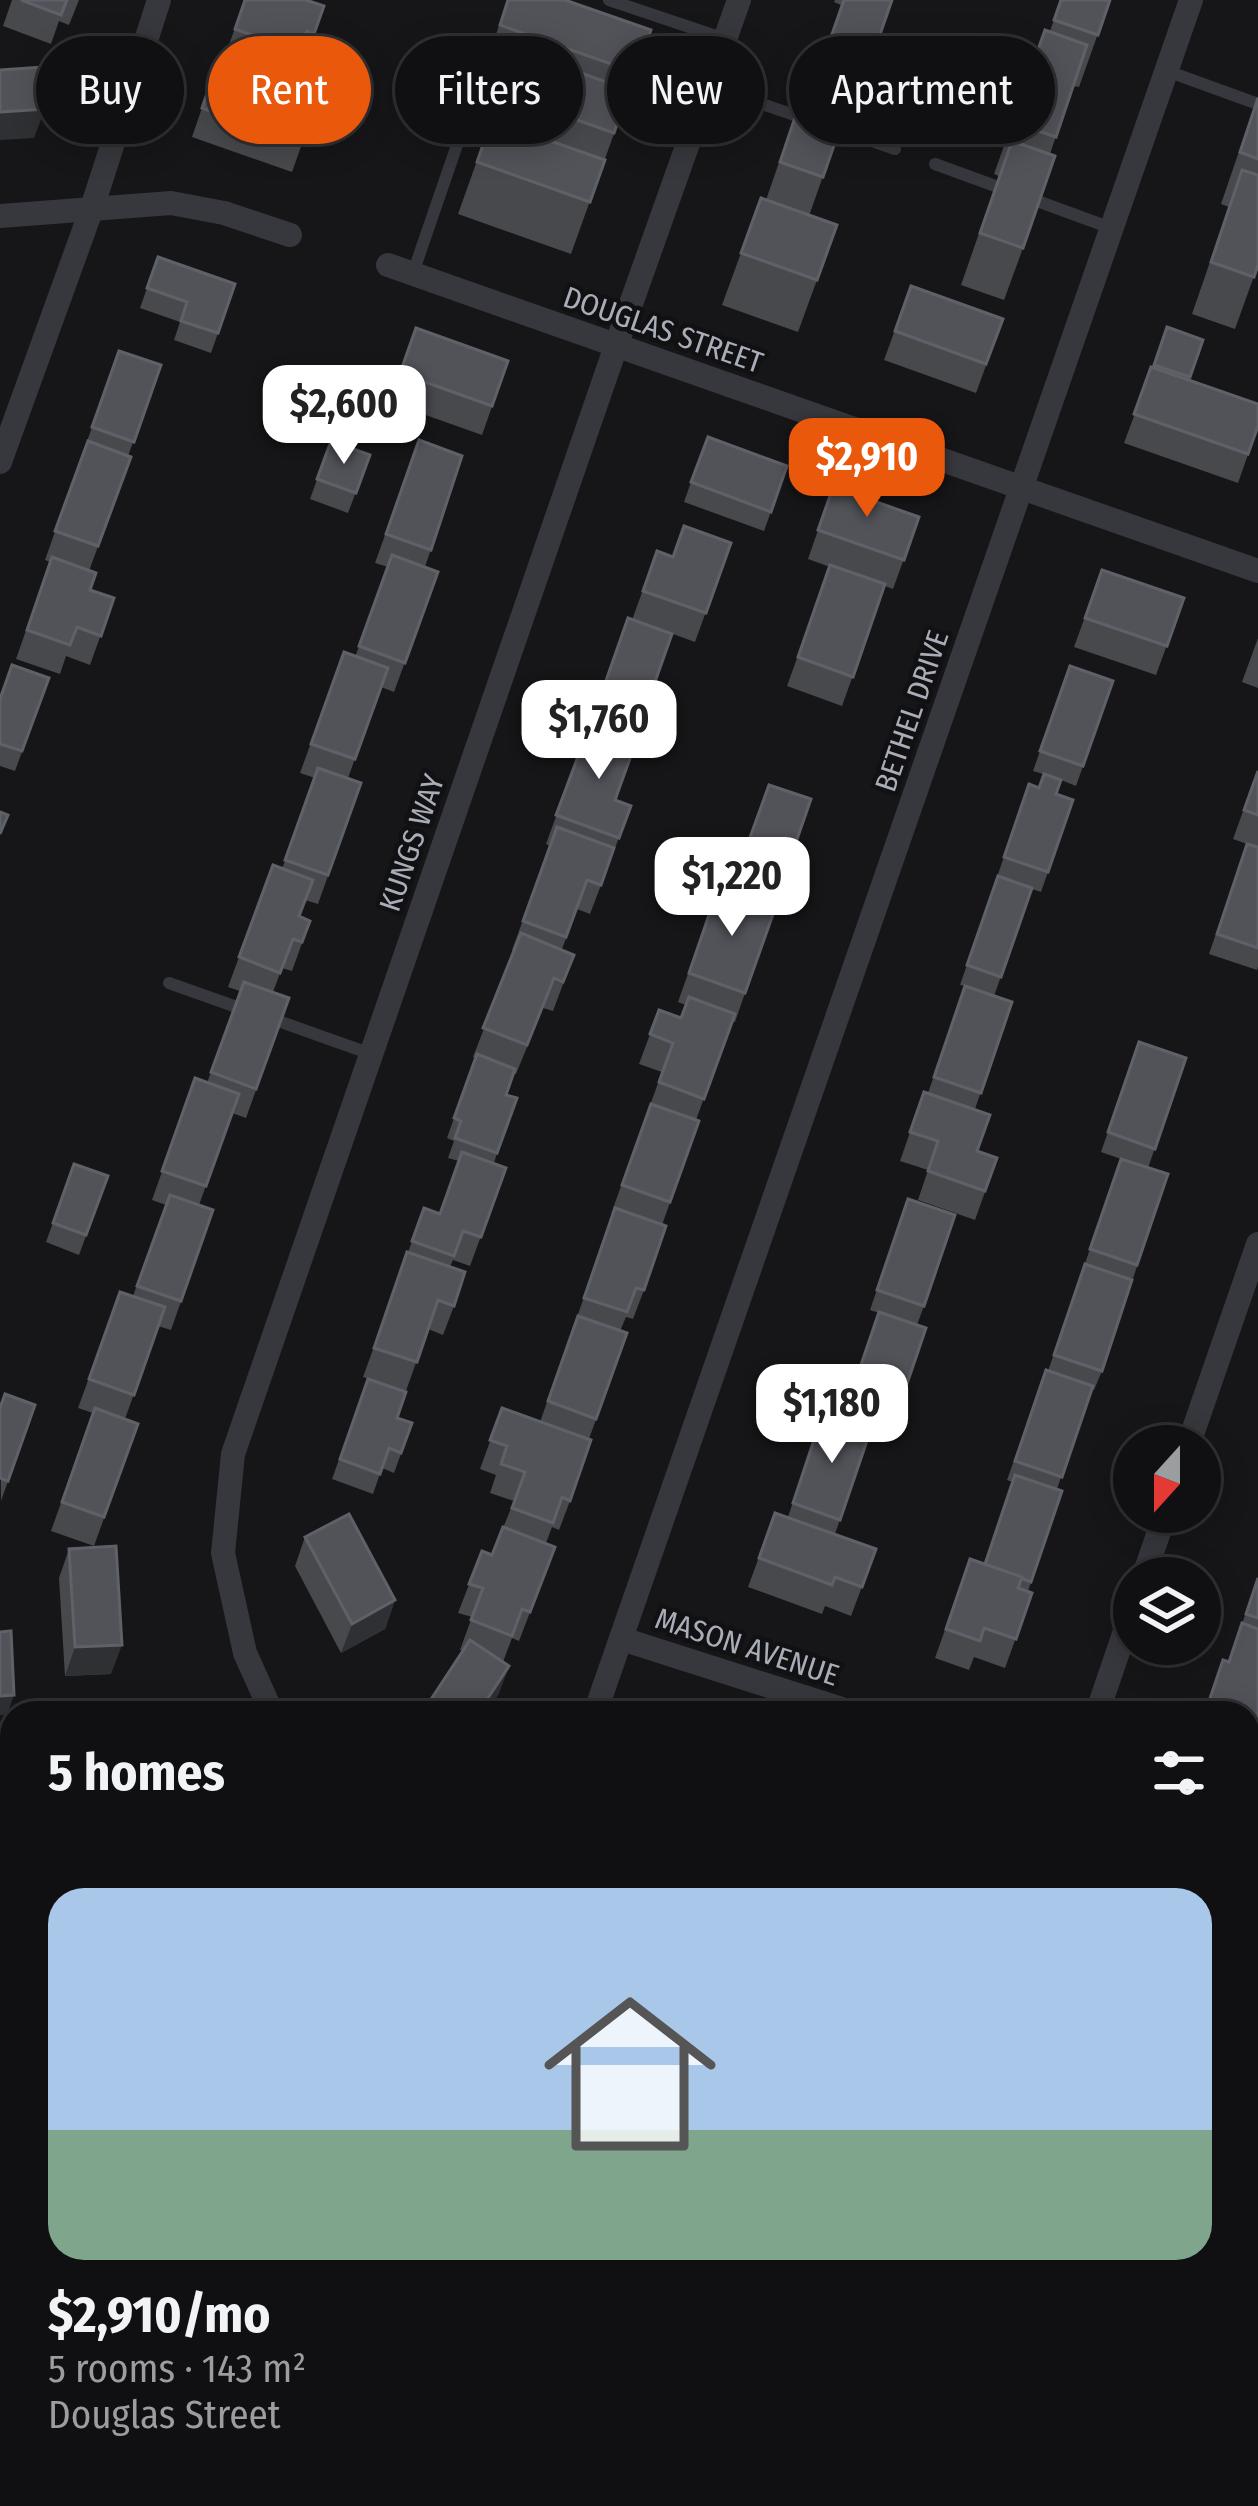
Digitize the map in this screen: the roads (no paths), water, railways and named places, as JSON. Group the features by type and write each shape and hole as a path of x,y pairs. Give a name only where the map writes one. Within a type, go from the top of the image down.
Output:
{"street":[{"path":"0,463 92,208 158,0"},
{"name":"KUNGS WAY","path":"726,36 739,0"},
{"name":"BETHEL DRIVE","path":"599,1701 1191,0"},
{"name":"KUNGS WAY","path":"267,1701 245,1653 223,1552 233,1454 687,144"},
{"path":"0,216 171,203 224,213 290,235"},
{"name":"DOUGLAS STREET","path":"388,265 1258,571"},
{"path":"1196,1425 1258,1244"},
{"name":"MASON AVENUE","path":"622,1639 816,1701"},
{"path":"1101,1701 1113,1665"}],"lane":[{"path":"609,0 716,36"},
{"path":"1166,71 1258,104"},
{"path":"765,105 895,149"},
{"path":"413,274 457,144"},
{"path":"934,164 1112,228"},
{"path":"170,983 371,1054"}]}
